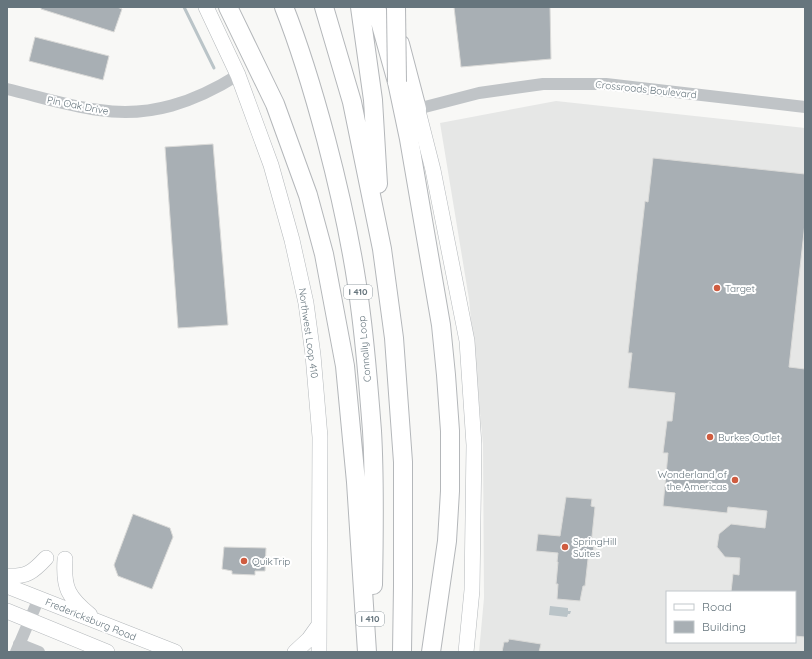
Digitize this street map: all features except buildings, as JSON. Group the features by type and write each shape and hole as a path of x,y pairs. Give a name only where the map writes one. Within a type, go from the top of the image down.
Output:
{"highway":[{"path":"228,7 275,104 308,195 324,254 345,366 356,482 367,652"},
{"name":"Connally Loop","path":"284,7 312,87 332,161 347,225 361,312 372,432 374,496 373,586 367,652"},
{"name":"I 410","path":"324,7 352,102 382,249 394,338 403,462 404,586 402,652"},
{"path":"360,7 373,100 382,249"},
{"path":"376,7 397,82 419,193 441,325 450,432 450,491 447,541 431,652"},
{"path":"390,7 417,109"},
{"path":"396,7 397,82"}],"main road":[{"name":"Northwest Loop 410","path":"206,7 238,74 271,165 292,240 306,303 314,355 320,437 319,652"},
{"path":"402,7 403,36 417,109 433,170 467,341 474,445 472,590 466,652"},
{"path":"7,576 22,576 34,571 46,558"},
{"path":"65,560 64,575 69,593 78,604 99,622"},
{"name":"Fredericksburg Road","path":"7,586 175,652"},
{"path":"7,611 107,652"},
{"path":"295,652 309,639 319,625"}],"street":[{"name":"Pin Oak Drive","path":"7,89 100,111 138,112 170,106 193,99 220,86 238,74"},
{"name":"Crossroads Boulevard","path":"417,109 497,90 543,84 606,84 805,107"},
{"path":"39,598 17,648 39,652"}],"shaded area":[{"path":"556,101 805,128 805,652 479,652 484,598 483,444 469,299 440,123"},
{"path":"550,606 568,608 568,611 571,611 567,617 549,615"}],"waterway":[{"path":"184,7 214,68"}],"place":[{"name":"Target","path":"717,288"},
{"name":"Burkes Outlet","path":"710,437"},
{"name":"Wonderland of the Americas","path":"735,480"},
{"name":"SpringHill Suites","path":"565,547"},
{"name":"QuikTrip","path":"244,561"}]}
